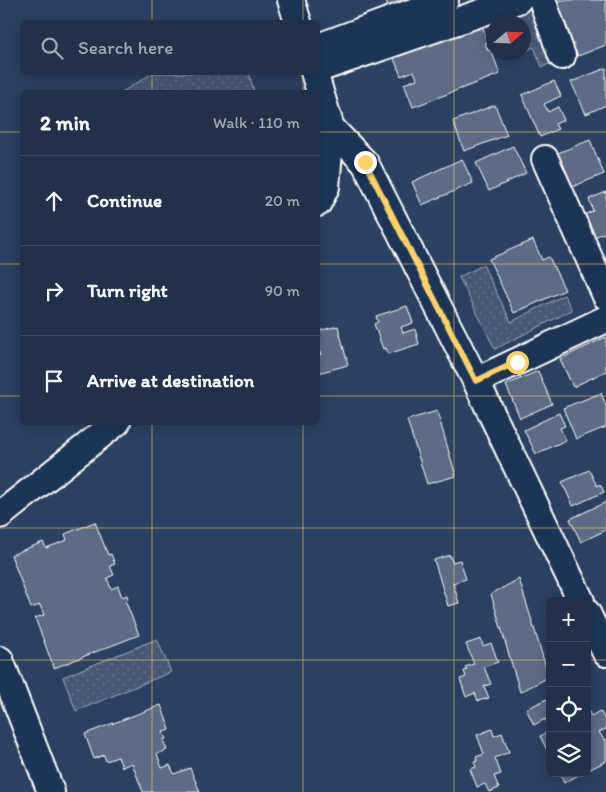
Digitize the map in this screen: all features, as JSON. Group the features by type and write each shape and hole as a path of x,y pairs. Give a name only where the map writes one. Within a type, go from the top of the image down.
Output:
{"street":[{"path":"291,0 297,20"},
{"path":"320,68 445,0"},
{"path":"320,47 383,35 518,0"},
{"path":"542,0 562,56"},
{"path":"315,75 319,90"},
{"path":"320,92 331,128 326,188 320,199"},
{"path":"331,128 365,162 476,381 579,597"},
{"path":"546,159 606,296"},
{"path":"476,381 606,319"},
{"path":"0,515 113,425"},
{"path":"591,622 606,652"},
{"path":"0,660 51,792"}],"shaded area":[{"path":"535,6 557,61 542,67 534,47 531,48 531,15 513,15"},
{"path":"150,75 250,75 253,90 125,90"},
{"path":"483,265 511,322 564,295 572,310 495,349 459,277"},
{"path":"157,639 171,672 76,711 63,677"}],"building":[{"path":"386,0 430,0 391,15"},
{"path":"554,0 606,0 606,45 578,56 576,51 574,52 566,33 569,32"},
{"path":"479,17 486,36 486,60 495,60 500,74 413,107 404,84 417,79 414,71 401,76 391,51"},
{"path":"606,68 606,105 586,114 571,82"},
{"path":"554,81 561,96 544,104 548,112 558,107 564,120 555,124 558,129 540,137 522,95"},
{"path":"495,105 507,135 464,151 453,121"},
{"path":"590,140 604,174 572,187 558,153"},
{"path":"513,146 526,173 489,191 476,163"},
{"path":"462,159 473,183 422,205 412,182"},
{"path":"606,192 606,232 590,239 581,216 593,211 589,199"},
{"path":"533,240 542,260 549,257 565,290 514,313 489,259"},
{"path":"407,306 413,323 401,327 403,333 415,329 419,344 388,354 386,348 383,349 374,324 378,322 376,316"},
{"path":"338,326 348,365 320,372 320,330"},
{"path":"606,337 606,371 573,387 560,359"},
{"path":"538,371 552,404 520,418 506,385"},
{"path":"601,393 606,406 606,427 576,439 563,408"},
{"path":"437,411 456,476 427,484 407,420"},
{"path":"559,413 565,426 560,428 566,440 536,454 524,430"},
{"path":"589,470 597,486 600,484 604,492 573,506 562,482"},
{"path":"606,502 606,530 581,542 570,519"},
{"path":"95,522 108,555 111,554 115,564 110,566 114,575 107,578 111,589 118,586 122,597 127,595 128,599 125,600 139,635 54,668 35,618 44,615 40,605 31,608 11,555 43,542 46,548 67,540 65,534"},
{"path":"450,555 452,562 460,560 466,579 453,583 459,603 448,606 434,560"},
{"path":"519,579 546,667 546,679 520,692 491,594"},
{"path":"481,639 483,646 491,643 498,662 484,667 491,684 484,686 489,698 478,701 475,693 466,697 460,679 466,677 464,671 467,670 465,667 474,664 466,644"},
{"path":"546,699 546,721 545,719 534,725 526,709"},
{"path":"161,705 170,730 163,732 166,739 163,740 167,750 157,754 162,768 170,765 174,774 190,768 200,792 143,792 132,763 122,767 118,757 106,761 104,755 94,759 85,734"},
{"path":"600,711 606,721 606,729 599,732 604,740 606,739 606,761 591,769 591,716"},
{"path":"492,729 494,736 502,733 509,752 495,758 501,774 494,776 499,788 489,792 485,784 477,787 470,769 476,767 474,762 477,761 476,757 484,754 477,735"},
{"path":"546,733 546,748 540,736"},
{"path":"561,777 575,777 564,783"}],"route":[{"path":"365,162 476,381 517,362"}]}
